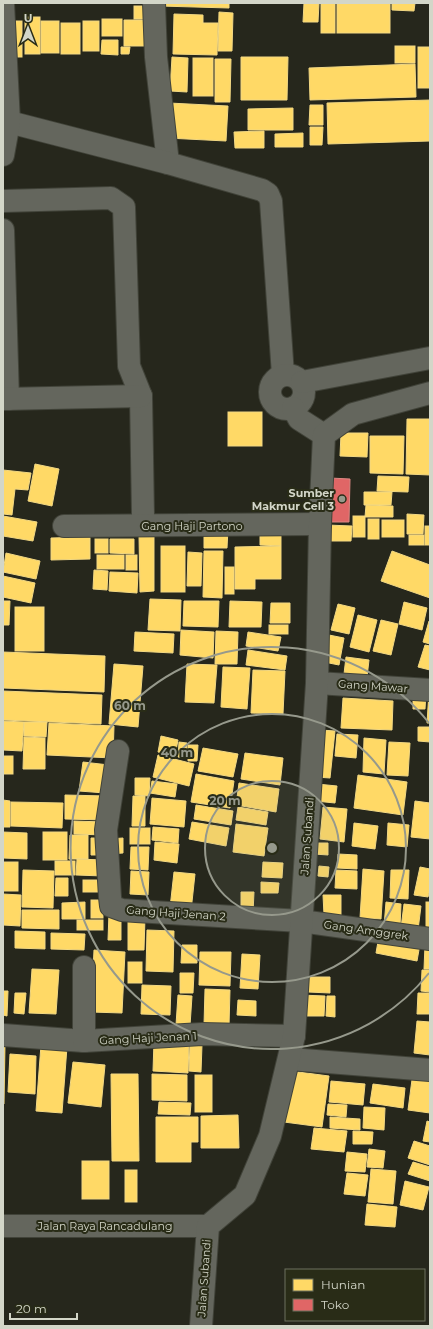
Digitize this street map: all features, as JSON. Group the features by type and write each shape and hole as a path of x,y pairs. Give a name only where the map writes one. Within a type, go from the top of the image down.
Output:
{"street":[{"path":"3,3 6,122 3,154"},
{"path":"154,3 156,57 168,163"},
{"path":"6,122 168,163 262,190 268,194 271,201 292,379 304,394 298,405 293,408 282,408 277,405 271,397 270,391 274,381 292,379 430,358"},
{"path":"3,201 111,198 124,207 129,366 141,396 143,516"},
{"path":"3,230 5,399 141,396"},
{"path":"293,408 299,419 324,435 353,414 430,393"},
{"name":"Jalan Subandi","path":"201,1326 208,1226 246,1195 270,1136 290,1059 294,1036 317,683 320,524 324,435"},
{"name":"Gang Haji Partono","path":"64,526 320,524"},
{"name":"Gang Mawar","path":"317,683 430,690"},
{"name":"Gang Haji Jenan 2","path":"118,751 106,830 111,906 122,910 301,921"},
{"name":"Gang Amggrek","path":"301,921 430,939"},
{"path":"84,967 84,1041"},
{"name":"Gang Haji Jenan 1","path":"3,1035 84,1041 202,1034 294,1036"},
{"path":"290,1059 430,1070"},
{"name":"Jalan Raya Rancadulang","path":"3,1226 208,1226"}],"building: Hunian":[{"path":"160,3 229,3 229,8 160,6"},
{"path":"304,3 319,3 318,22 303,22"},
{"path":"321,3 335,3 335,33 321,33"},
{"path":"337,3 390,3 390,33 337,33"},
{"path":"392,3 415,3 414,11 392,10"},
{"path":"134,6 146,6 146,19 134,19"},
{"path":"219,12 233,13 232,51 218,51"},
{"path":"174,14 203,15 203,23 218,23 217,55 173,54"},
{"path":"25,17 40,17 40,54 25,54"},
{"path":"102,19 122,19 122,36 102,36"},
{"path":"124,20 147,20 146,46 124,46"},
{"path":"11,21 22,21 22,57 11,57"},
{"path":"41,21 59,21 59,53 41,53"},
{"path":"83,21 99,21 99,51 83,51"},
{"path":"61,23 80,23 80,54 61,54"},
{"path":"102,40 118,40 118,55 101,54"},
{"path":"395,46 415,46 415,63 395,63"},
{"path":"121,47 130,47 129,54 121,54"},
{"path":"418,47 430,47 430,88 418,88"},
{"path":"172,57 188,58 187,92 170,91"},
{"path":"241,57 288,57 287,100 241,100"},
{"path":"193,58 213,58 213,96 193,96"},
{"path":"215,59 231,59 230,102 215,102"},
{"path":"415,64 416,97 310,100 309,68"},
{"path":"430,100 430,141 328,144 327,103"},
{"path":"169,103 228,106 226,141 167,138"},
{"path":"310,105 323,105 323,125 309,125"},
{"path":"293,108 293,130 248,130 248,109"},
{"path":"310,127 323,127 322,145 310,145"},
{"path":"264,131 264,148 235,148 234,132"},
{"path":"303,133 303,147 275,147 275,134"},
{"path":"228,412 262,412 262,446 228,446"},
{"path":"407,419 430,419 430,475 406,474"},
{"path":"341,433 368,433 367,457 340,456"},
{"path":"370,436 404,436 403,474 370,473"},
{"path":"35,464 59,469 52,506 28,501"},
{"path":"3,470 31,473 28,490 15,489 12,515 3,514"},
{"path":"378,476 409,477 408,492 377,491"},
{"path":"364,492 392,492 391,505 364,505"},
{"path":"366,505 393,506 393,517 365,517"},
{"path":"407,514 424,515 423,534 407,534"},
{"path":"3,516 37,522 33,541 3,536"},
{"path":"353,516 365,516 365,537 353,537"},
{"path":"368,519 379,519 379,539 368,539"},
{"path":"382,520 404,520 404,537 382,537"},
{"path":"327,525 352,526 351,541 327,541"},
{"path":"425,526 430,526 430,545 425,545"},
{"path":"204,529 228,529 227,548 204,548"},
{"path":"260,530 281,531 281,546 260,545"},
{"path":"409,535 424,535 424,545 409,545"},
{"path":"139,536 154,536 154,591 140,592"},
{"path":"90,537 90,559 51,560 51,538"},
{"path":"95,539 108,539 108,553 95,553"},
{"path":"110,539 134,539 134,554 110,553"},
{"path":"161,546 185,546 185,592 161,592"},
{"path":"281,546 281,579 255,579 255,589 235,589 235,547"},
{"path":"204,551 223,551 222,598 203,597"},
{"path":"392,551 430,565 430,598 381,581"},
{"path":"188,552 202,553 201,586 187,586"},
{"path":"6,553 40,561 36,579 3,572"},
{"path":"97,555 124,555 124,569 97,569"},
{"path":"126,555 137,555 137,570 126,570"},
{"path":"225,567 234,567 234,594 225,594"},
{"path":"94,570 108,571 107,590 93,589"},
{"path":"110,572 138,573 137,593 109,591"},
{"path":"3,576 35,583 31,603 3,597"},
{"path":"150,599 181,600 180,631 148,630"},
{"path":"3,601 10,601 9,625 3,625"},
{"path":"184,601 219,601 218,627 183,626"},
{"path":"230,601 262,602 261,627 229,627"},
{"path":"404,602 427,608 422,630 399,624"},
{"path":"271,603 290,603 290,623 270,623"},
{"path":"338,604 355,608 349,634 331,630"},
{"path":"15,607 44,607 44,651 15,651"},
{"path":"358,615 377,620 369,652 350,647"},
{"path":"381,620 398,624 391,655 373,651"},
{"path":"429,621 430,622 430,644 423,642"},
{"path":"269,625 288,625 288,634 269,634"},
{"path":"181,630 214,632 213,658 180,655"},
{"path":"216,631 238,632 237,664 215,664"},
{"path":"135,632 174,634 173,653 134,651"},
{"path":"248,632 281,637 278,651 246,646"},
{"path":"329,635 344,638 339,665 324,662"},
{"path":"425,645 430,646 430,670 418,667"},
{"path":"248,650 287,656 285,670 246,665"},
{"path":"3,652 105,656 104,692 3,688"},
{"path":"346,657 369,660 367,677 344,674"},
{"path":"114,664 143,666 138,727 109,724"},
{"path":"187,664 217,665 214,703 185,702"},
{"path":"223,667 250,668 247,709 221,707"},
{"path":"253,670 285,671 283,714 251,713"},
{"path":"3,691 102,695 101,724 3,720"},
{"path":"413,691 426,692 425,709 413,709"},
{"path":"429,692 430,723 427,723"},
{"path":"343,698 393,701 392,730 341,728"},
{"path":"3,721 24,722 22,751 3,750"},
{"path":"24,722 47,722 46,737 24,736"},
{"path":"49,723 114,726 113,758 47,755"},
{"path":"418,727 430,727 430,742 418,741"},
{"path":"321,730 335,731 330,778 316,777"},
{"path":"337,734 358,735 356,758 335,756"},
{"path":"161,736 178,740 175,756 158,752"},
{"path":"24,737 45,738 45,769 23,769"},
{"path":"364,738 386,740 384,774 363,772"},
{"path":"179,742 187,743 186,758 178,757"},
{"path":"389,742 410,743 408,776 387,775"},
{"path":"188,745 198,745 197,761 188,761"},
{"path":"203,748 238,754 233,777 198,771"},
{"path":"245,753 283,758 280,785 241,779"},
{"path":"158,755 194,764 189,786 153,777"},
{"path":"3,756 13,756 13,774 3,774"},
{"path":"83,762 109,765 105,793 79,791"},
{"path":"196,774 234,781 230,808 191,802"},
{"path":"358,775 407,782 403,815 354,808"},
{"path":"135,778 150,778 149,796 135,795"},
{"path":"152,781 177,784 175,797 150,793"},
{"path":"239,783 279,789 276,812 236,805"},
{"path":"317,784 337,786 335,803 315,801"},
{"path":"65,795 106,796 105,820 65,819"},
{"path":"133,796 145,796 145,826 132,826"},
{"path":"152,798 186,801 184,827 150,824"},
{"path":"3,800 10,801 10,827 3,827"},
{"path":"415,801 430,803 430,839 411,837"},
{"path":"11,802 63,803 62,828 11,826"},
{"path":"196,805 233,811 231,825 194,819"},
{"path":"238,807 268,812 266,825 236,820"},
{"path":"323,807 347,809 344,842 320,839"},
{"path":"74,821 104,822 104,835 74,834"},
{"path":"192,822 229,828 226,846 189,839"},
{"path":"354,823 378,826 375,849 352,846"},
{"path":"388,823 409,825 407,847 387,845"},
{"path":"236,824 268,828 264,856 233,852"},
{"path":"153,827 179,829 178,843 152,840"},
{"path":"130,828 150,828 150,844 130,844"},
{"path":"3,832 27,833 27,859 3,858"},
{"path":"43,832 67,832 67,860 43,860"},
{"path":"70,835 88,835 88,859 69,859"},
{"path":"91,838 105,838 104,855 91,855"},
{"path":"123,838 123,853 109,854 109,839"},
{"path":"155,842 179,844 177,863 154,860"},
{"path":"314,843 328,843 328,855 314,854"},
{"path":"131,847 149,847 148,870 130,869"},
{"path":"338,854 357,855 357,869 337,868"},
{"path":"77,859 104,860 103,876 76,875"},
{"path":"55,861 75,861 75,875 55,875"},
{"path":"3,862 18,862 18,891 3,891"},
{"path":"263,862 283,863 282,878 262,877"},
{"path":"319,866 329,867 328,877 318,876"},
{"path":"420,867 430,869 430,889 428,897 414,895"},
{"path":"363,869 384,871 381,919 360,918"},
{"path":"23,870 54,871 53,908 22,907"},
{"path":"336,870 357,871 357,889 335,888"},
{"path":"391,870 409,870 408,899 390,898"},
{"path":"131,871 149,872 148,895 130,894"},
{"path":"174,872 195,874 191,911 170,908"},
{"path":"56,878 68,878 68,896 55,896"},
{"path":"83,880 103,880 103,892 83,892"},
{"path":"261,882 279,883 278,893 261,893"},
{"path":"241,892 254,892 253,913 241,913"},
{"path":"3,894 21,895 20,926 3,925"},
{"path":"323,895 341,895 341,915 324,915"},
{"path":"91,900 103,900 103,918 91,918"},
{"path":"85,902 85,919 62,919 62,903"},
{"path":"386,902 401,904 400,927 384,926"},
{"path":"426,902 430,902 430,930 426,930"},
{"path":"404,904 421,906 418,930 401,928"},
{"path":"22,910 59,910 59,929 22,928"},
{"path":"109,913 121,913 121,940 108,940"},
{"path":"128,917 145,917 144,950 128,950"},
{"path":"77,920 103,920 103,930 77,930"},
{"path":"147,930 174,931 173,972 146,971"},
{"path":"15,931 45,932 45,949 15,948"},
{"path":"51,933 85,934 84,950 51,949"},
{"path":"379,936 420,944 417,961 376,953"},
{"path":"182,945 197,945 197,963 181,963"},
{"path":"425,945 430,945 430,969 424,969"},
{"path":"94,950 125,952 122,1013 91,1012"},
{"path":"200,952 231,952 230,986 199,985"},
{"path":"242,954 260,955 258,989 240,988"},
{"path":"128,962 142,962 142,983 128,983"},
{"path":"32,969 59,970 56,1014 29,1013"},
{"path":"422,970 430,970 430,992 421,991"},
{"path":"180,973 194,973 193,993 180,993"},
{"path":"308,977 330,977 330,993 308,992"},
{"path":"142,985 171,986 170,1015 141,1014"},
{"path":"205,989 230,990 229,1026 204,1025"},
{"path":"3,991 8,991 7,1016 3,1015"},
{"path":"15,993 26,993 24,1014 14,1013"},
{"path":"418,993 430,993 430,1014 417,1014"},
{"path":"178,995 192,996 190,1026 176,1025"},
{"path":"300,995 325,996 324,1016 299,1016"},
{"path":"327,996 335,996 335,1017 326,1016"},
{"path":"238,1000 256,1001 256,1016 237,1015"},
{"path":"417,1021 430,1022 430,1055 414,1053"},
{"path":"154,1041 189,1043 188,1073 153,1071"},
{"path":"3,1044 5,1044 4,1104 3,1104"},
{"path":"190,1044 202,1045 201,1072 189,1071"},
{"path":"41,1045 67,1047 62,1113 36,1111"},
{"path":"10,1054 36,1056 35,1094 8,1092"},
{"path":"73,1062 105,1065 101,1107 68,1103"},
{"path":"291,1071 329,1076 322,1127 284,1122"},
{"path":"413,1072 430,1074 430,1113 408,1110"},
{"path":"111,1074 138,1074 139,1161 112,1161"},
{"path":"152,1074 187,1075 187,1101 152,1100"},
{"path":"195,1075 212,1075 212,1112 195,1112"},
{"path":"331,1081 365,1084 363,1105 329,1102"},
{"path":"373,1084 405,1088 403,1108 370,1103"},
{"path":"159,1102 191,1103 190,1115 158,1114"},
{"path":"328,1104 347,1105 346,1117 327,1115"},
{"path":"364,1107 385,1108 384,1130 363,1128"},
{"path":"238,1115 239,1148 201,1148 201,1116"},
{"path":"156,1117 198,1117 198,1142 191,1142 191,1162 156,1162"},
{"path":"330,1117 360,1119 360,1130 330,1128"},
{"path":"427,1121 430,1122 430,1142 423,1141"},
{"path":"314,1128 347,1131 344,1152 311,1149"},
{"path":"353,1131 373,1132 372,1144 353,1144"},
{"path":"414,1141 430,1146 430,1165 408,1158"},
{"path":"369,1149 385,1151 383,1168 367,1167"},
{"path":"347,1152 367,1154 365,1172 345,1171"},
{"path":"82,1161 109,1161 109,1199 82,1199"},
{"path":"413,1162 430,1167 430,1181 408,1174"},
{"path":"371,1169 396,1171 393,1204 368,1202"},
{"path":"125,1170 137,1170 137,1202 125,1202"},
{"path":"347,1173 368,1175 365,1196 344,1194"},
{"path":"405,1181 429,1187 423,1210 400,1205"},
{"path":"367,1204 397,1207 395,1227 365,1225"}],"building: Toko":[{"path":"330,478 350,479 349,522 328,522"}],"place":[{"name":"Sumber Makmur Cell 3","path":"342,499"}]}
